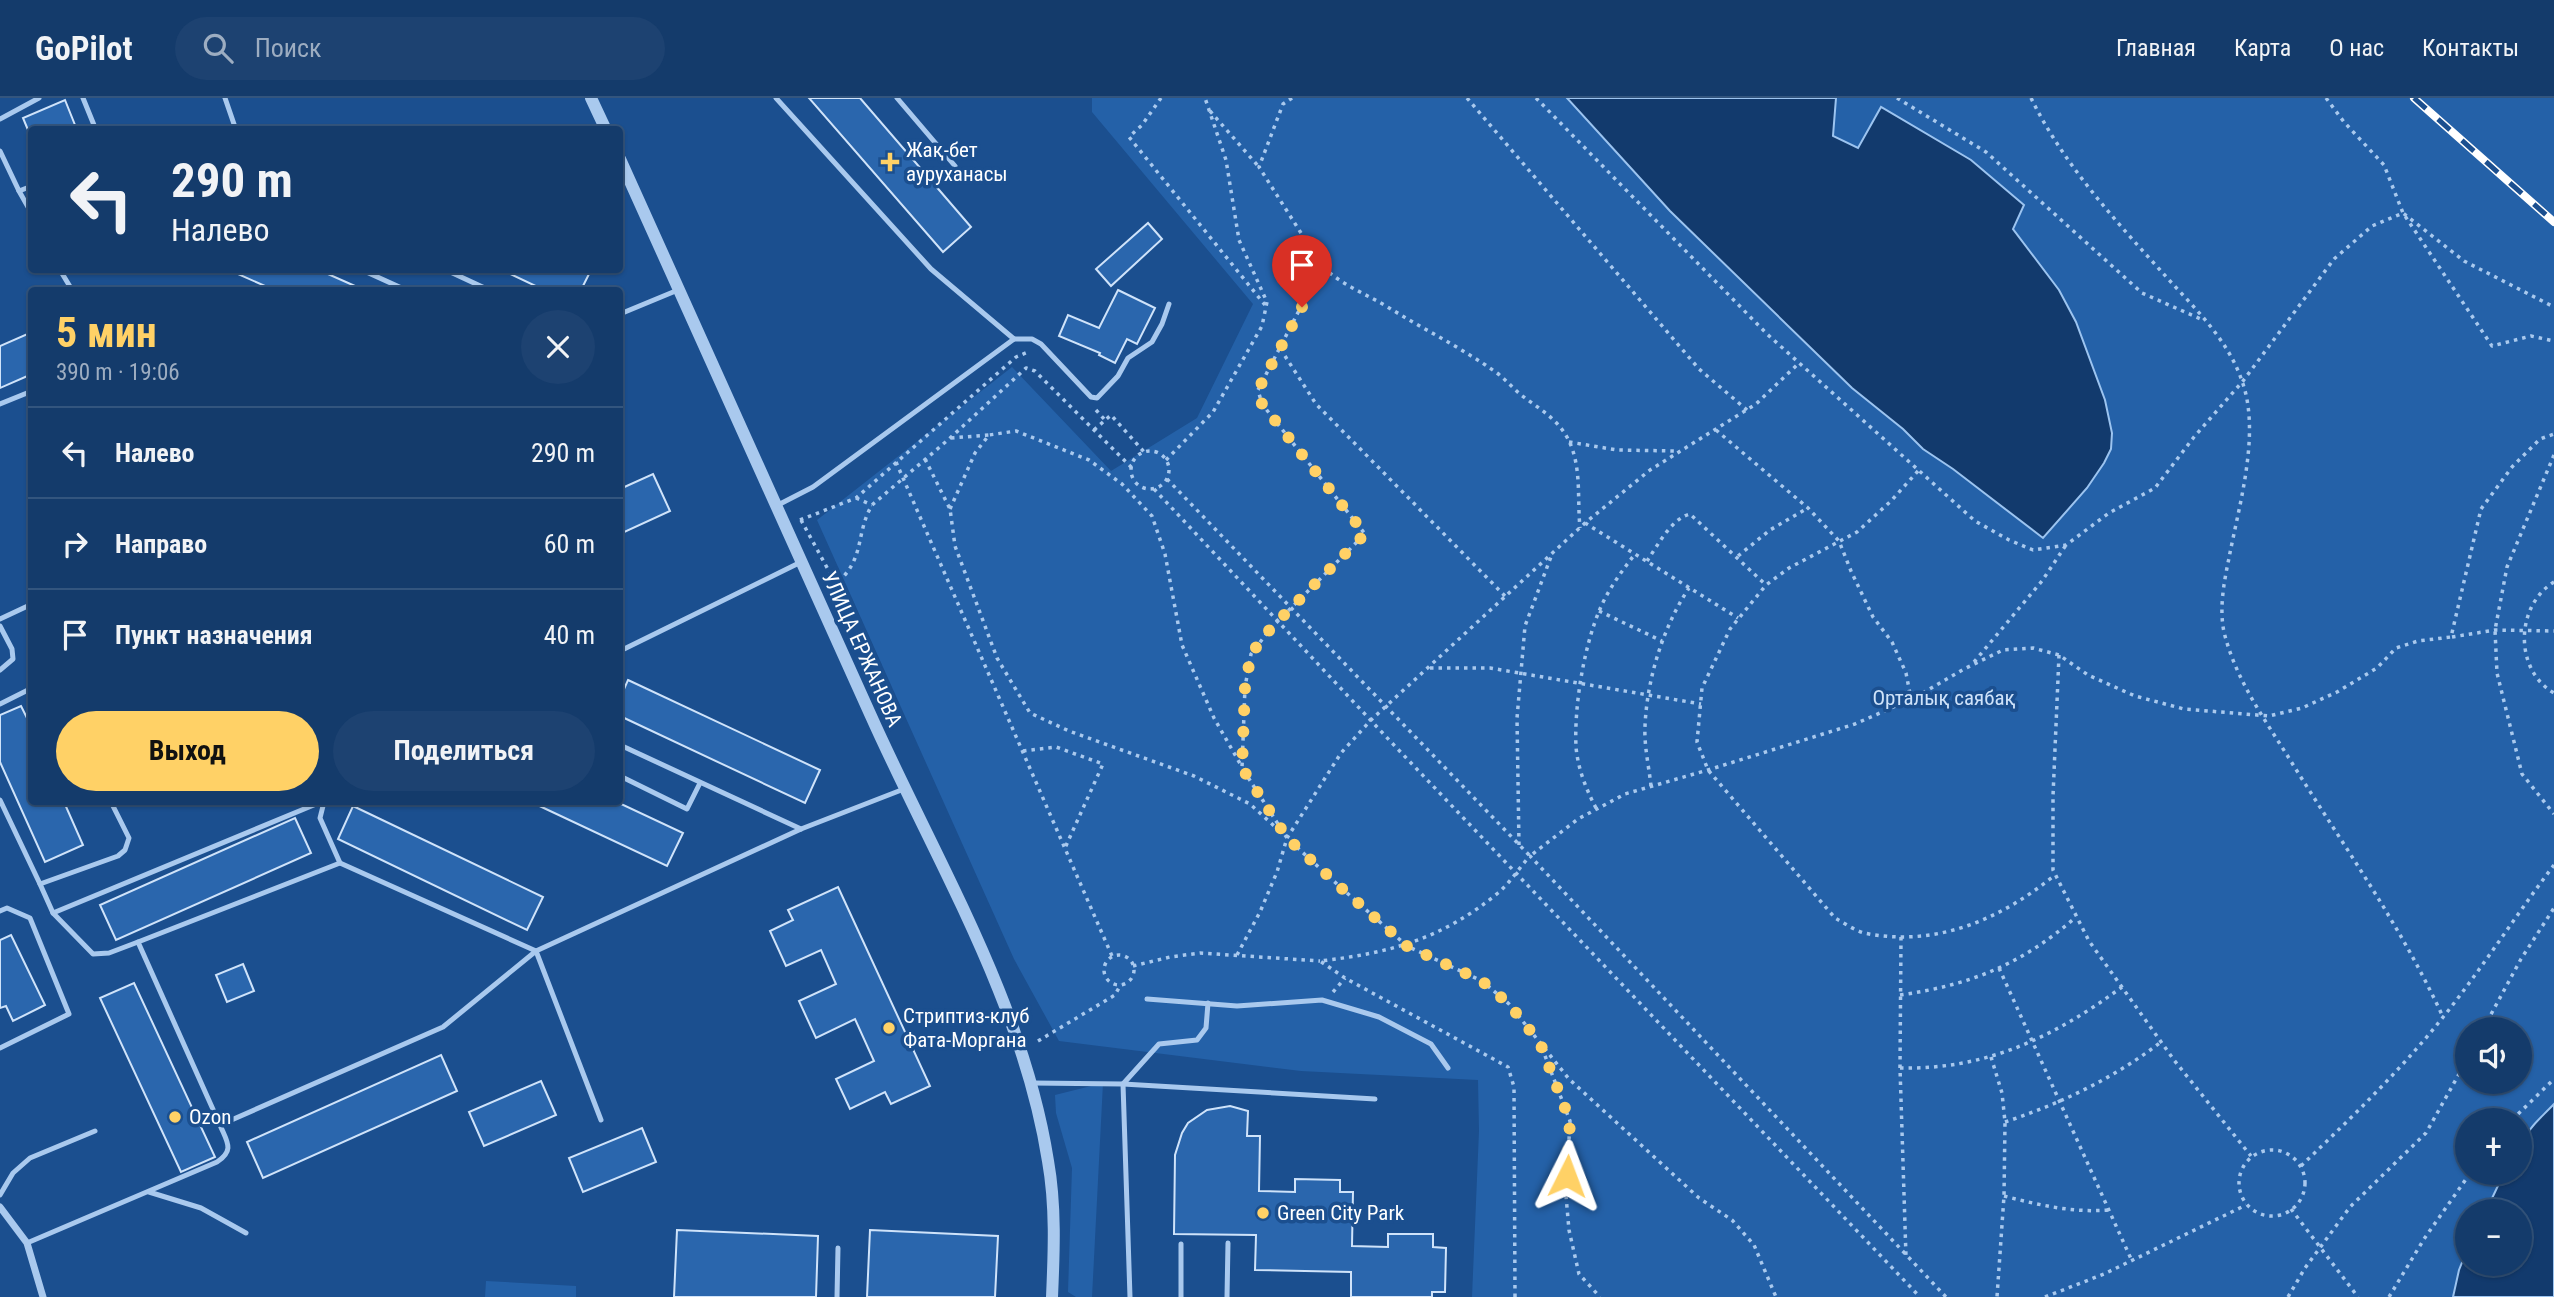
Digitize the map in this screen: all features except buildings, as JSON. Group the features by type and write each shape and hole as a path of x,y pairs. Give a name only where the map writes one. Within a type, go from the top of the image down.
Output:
{"street":[{"path":"591,98 604,126"},
{"name":"УЛИЦА ЕРЖАНОВА","path":"623,166 904,789 959,900 1018,1039 1049,1162 1053,1214 1052,1297"},
{"path":"0,1207 27,1243 43,1297"}],"lane":[{"path":"0,118 39,98"},
{"path":"83,98 94,126"},
{"path":"225,98 235,126"},
{"path":"776,98 931,269 1014,339"},
{"path":"897,98 955,166"},
{"path":"0,151 28,207"},
{"path":"19,191 28,188"},
{"path":"369,273 399,287"},
{"path":"452,273 483,287"},
{"path":"623,313 678,290"},
{"path":"776,506 813,487 1014,339 1032,338 1041,344 1091,397 1097,398 1118,376 1128,358 1152,342 1169,304"},
{"path":"0,404 28,393"},
{"path":"623,650 802,562"},
{"path":"0,619 28,606"},
{"path":"0,626 12,649 13,659 0,670"},
{"path":"0,704 28,690"},
{"path":"623,747 801,829"},
{"path":"623,777 687,809 700,783"},
{"path":"220,1125 443,1027 536,951 801,829 904,789"},
{"path":"0,800 53,913 93,954 109,953 340,863"},
{"path":"40,884 118,856 125,850 129,838 112,805"},
{"path":"53,913 315,805"},
{"path":"322,805 320,818 340,863 536,951 601,1120"},
{"path":"0,911 7,908 30,918 69,1014 0,1048"},
{"path":"27,1243 226,1156 229,1147 220,1125 138,942"},
{"path":"1147,999 1237,1006 1322,1000 1379,1017 1431,1044 1448,1068"},
{"path":"1130,1297 1123,1084 1159,1044 1198,1040 1206,1028 1208,1003"},
{"path":"1031,1083 1123,1084 1375,1099"},
{"path":"0,1195 13,1172 30,1158 94,1130"},
{"path":"148,1191 201,1209 246,1233"},
{"path":"1227,1297 1228,1243"},
{"path":"1181,1244 1181,1297"},
{"path":"837,1297 838,1248"}],"path":[{"path":"1161,98 1129,137 1266,306"},
{"path":"1166,460 1213,412 1262,326 1266,306 1265,296 1239,240 1226,160 1205,98"},
{"path":"1259,167 1284,98"},
{"path":"1283,104 1292,98"},
{"path":"1467,98 1699,369 1747,410"},
{"path":"1536,98 1767,334 1975,521 2033,550 2066,545"},
{"path":"1897,98 1986,152 2142,293 2205,320"},
{"path":"2031,98 2039,115 2092,195 2220,337 2243,381 2250,426 2244,476 2222,592 2224,630 2239,675 2262,716 2394,921 2419,965 2443,1017"},
{"path":"2326,98 2384,165 2403,213 2492,346 2531,336 2554,341"},
{"path":"1208,110 1259,167 1322,266 1338,281 1373,298 1499,374 1519,393 1551,416 1569,442 1578,474 1580,528"},
{"path":"2403,213 2465,261 2554,307"},
{"path":"1972,665 2042,581 2066,545 2109,513 2155,488 2193,437 2243,381 2334,259 2372,226 2403,213"},
{"path":"1242,768 1245,687 1251,654 1278,622 1365,534 1262,404 1258,390 1322,266"},
{"path":"785,526 856,498 1016,357 1032,351"},
{"path":"1285,356 1316,404 1505,596"},
{"path":"1237,955 1260,912 1277,872 1287,838 1341,753 1371,720 1585,523 1650,470 1747,410 1799,363"},
{"path":"801,519 836,584 854,562 861,545 865,517 872,505 1026,368 1035,371 1132,468"},
{"path":"1096,410 1105,420"},
{"path":"1094,430 1111,415 1145,453"},
{"path":"1716,429 1808,508 1839,541 1873,617 1892,642 1911,698"},
{"path":"949,439 1016,431 1089,460 1130,492 1152,516 1166,554 1182,645 1214,718 1287,838"},
{"path":"950,509 975,453 989,435"},
{"path":"2451,637 2481,509 2512,467 2540,439 2554,435"},
{"path":"1569,442 1617,450 1678,451"},
{"path":"1154,489 1164,483 1169,467 1166,460 1154,452 1145,453 1137,457 1132,468 1134,480 1138,485 1154,489 1920,1297"},
{"path":"2554,455 2507,567 2495,630 2497,673 2522,774 2554,814"},
{"path":"925,459 950,509 955,546 997,658 1030,713 1194,776 1250,804 1407,946 1482,981 1509,1004 1569,1079 1699,1198 1732,1220 1754,1245 1776,1297"},
{"path":"896,462 1112,956"},
{"path":"1918,471 1891,501 1857,532 1789,568 1766,585 1730,629 1702,688 1697,742 1708,770 1835,918 1862,932 1901,937 1946,933 1994,917 2055,875"},
{"path":"1167,478 1530,856 1946,1297"},
{"path":"1130,492 1138,485"},
{"path":"856,498 872,505"},
{"path":"1738,556 1770,530 1808,508"},
{"path":"1647,561 1674,525 1684,515 1690,514 1766,585"},
{"path":"1585,523 1739,618"},
{"path":"1519,846 1517,718 1525,626 1553,552"},
{"path":"1597,809 1583,779 1576,748 1581,684 1599,611 1614,582 1635,554"},
{"path":"2554,582 2532,604 2524,631 2525,649 2533,671 2547,689 2554,693"},
{"path":"1651,786 1645,727 1649,695 1662,641 1675,609 1689,588"},
{"path":"1599,611 1662,641"},
{"path":"1133,966 1200,953 1320,961 1364,956 1407,946 1457,922 1499,891 1530,856 1578,818 1625,794 1855,724 2003,650 2033,648 2059,655 2088,675 2135,696 2184,709 2262,716 2302,708 2337,692 2377,668 2396,648 2418,641 2495,630 2554,631"},
{"path":"2059,655 2053,870 2090,941 2161,1042 2251,1156"},
{"path":"1430,668 1490,668 1701,704"},
{"path":"1023,751 1056,747 1103,764 1065,848"},
{"path":"2301,1166 2375,1095 2443,1017 2483,966 2554,865"},
{"path":"2490,1017 2521,959 2554,908"},
{"path":"1900,995 1973,978 2024,957 2077,917"},
{"path":"1901,937 1900,1068 1906,1257"},
{"path":"1038,1041 1115,995 1121,984 1130,978 1133,966 1127,957 1112,956 1104,968 1105,976 1110,982 1121,984"},
{"path":"1320,961 1345,978 1508,1067 1514,1087 1516,1297"},
{"path":"1999,968 2132,1261"},
{"path":"1900,1068 1956,1064 1991,1057 2032,1042 2088,1012 2122,987"},
{"path":"2006,1122 2060,1102 2134,1062 2161,1042"},
{"path":"1540,1043 1570,1121 1566,1196 1569,1230 1579,1274 1600,1297"},
{"path":"1991,1057 2002,1093 2006,1122 1997,1297"},
{"path":"2524,1108 2554,1079"},
{"path":"2288,1297 2350,1207 2427,1133 2455,1082"},
{"path":"2275,1151 2289,1156 2301,1166 2306,1186 2300,1201 2286,1213 2271,1218 2256,1213 2246,1205 2239,1182 2242,1168 2251,1156 2275,1151"},
{"path":"2389,1297 2462,1185"},
{"path":"2004,1196 2085,1212 2109,1210"},
{"path":"2045,1297 2132,1261 2246,1205"},
{"path":"2291,1209 2358,1297"}],"green space":[{"name":"Орталық саябақ","path":"1092,98 2554,98 2554,1297 1472,1297 1479,1131 1478,1080 1301,1071 1059,1041 1014,959 817,520 1012,367 1111,471 1197,418 1253,304 1092,112"},
{"path":"1103,1083 1092,1297 1076,1297 1068,1292 1072,1168 1056,1113 1055,1095"},
{"path":"486,1281 576,1286 576,1297 485,1297"}],"shaded area":[{"path":"1567,98 1836,98 1833,136 1858,148 1881,107 1971,160 2024,205 2013,229 2059,290 2076,322 2105,400 2112,433 2111,449 2087,488 2043,538 1923,449 1903,429 1852,388 1670,211"},
{"path":"2554,1104 2554,1297 2453,1297 2458,1276 2532,1276 2532,1199 2492,1199 2498,1185 2532,1185 2532,1128"}],"railway":[{"path":"2414,98 2554,222"}],"place":[{"name":"Жақ-бет ауруханасы","path":"890,162"},
{"name":"Стриптиз-клуб Фата-Моргана","path":"889,1028"},
{"name":"Ozon","path":"175,1117"},
{"name":"Green City Park","path":"1263,1213"}],"route":[{"path":"1302,307 1258,390 1262,404 1365,534 1271,628 1251,654 1245,687 1242,768 1287,838 1407,946 1482,981 1509,1004 1540,1043 1570,1121 1567,1176"}]}
